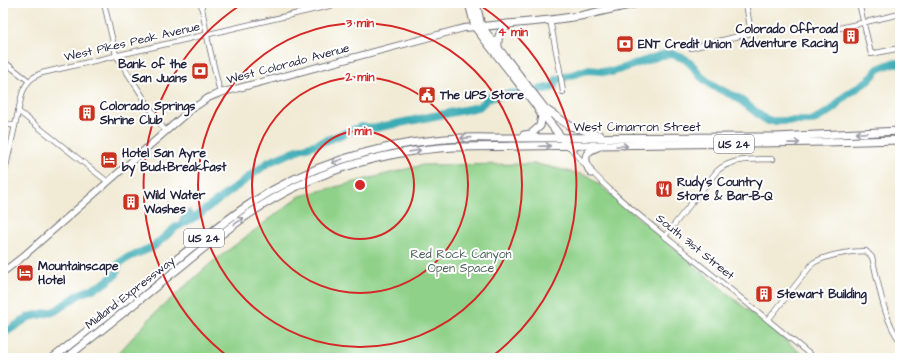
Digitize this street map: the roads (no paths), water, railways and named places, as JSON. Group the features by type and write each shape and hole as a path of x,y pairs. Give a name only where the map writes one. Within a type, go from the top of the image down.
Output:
{"main road":[{"name":"South 31st Street","path":"468,3 478,27 534,99 545,109 569,146"},
{"path":"476,3 478,27"},
{"name":"West Colorado Avenue","path":"3,272 20,259 195,105 208,98 220,93 464,28 580,16 634,3"},
{"path":"498,48 497,38 500,32 509,24"},
{"name":"South 31st Street","path":"478,27 498,48 522,84"},
{"name":"South 31st Street","path":"534,99 537,107 564,138"},
{"path":"490,138 531,134 541,124 542,116 537,107"},
{"path":"545,109 575,128 614,138"},
{"name":"West Cimarron Street","path":"374,150 432,140 472,137 776,137 900,131"},
{"name":"West Cimarron Street","path":"377,158 438,148 900,140"},
{"path":"591,173 586,164 586,157 592,150 605,146"},
{"name":"Midland Expressway","path":"53,358 206,236 244,208 270,192 314,170 348,157 374,150"},
{"name":"Midland Expressway","path":"66,358 253,211 314,179 351,165 377,158"}],"street":[{"path":"104,3 116,55 165,131"},
{"path":"201,3 220,93"},
{"name":"West Pikes Peak Avenue","path":"29,81 34,76 42,73 342,3"},
{"path":"691,48 751,33 746,3"},
{"path":"859,3 871,54 900,48"},
{"path":"840,28 900,14"},
{"path":"550,20 563,92"},
{"path":"3,61 29,81 24,89 18,111 3,180"},
{"path":"18,111 108,182"},
{"path":"3,123 15,126"},
{"name":"South 31st Street","path":"569,146 591,173 664,236 814,358"},
{"path":"664,236 717,171 722,167 735,161 773,159"},
{"path":"768,320 813,263 819,259 856,251 866,251 872,256 884,307 895,334 900,341"}],"water":[{"path":"189,209 196,220 179,227 177,225 182,216"}],"waterway":[{"path":"3,334 29,317 55,311 80,294 102,285 116,274 119,263 153,247 176,227 197,216 269,162 361,127 375,128 479,107 488,98 554,87 556,80 587,70 612,72 662,55 672,54 685,59 693,66 700,76 713,86 738,98 767,121 812,121 832,110 844,97 869,80 878,69 893,63 900,63"}],"place":[{"name":"Colorado Offroad Adventure Racing","path":"851,36"},
{"name":"ENT Credit Union","path":"625,44"},
{"name":"Bank of the San Juans","path":"200,71"},
{"name":"The UPS Store","path":"427,95"},
{"name":"Colorado Springs Shrine Club","path":"87,113"},
{"name":"Hotel San Ayre by Bud+Breakfast","path":"109,160"},
{"name":"Rudy's Country Store & Bar-B-Q","path":"664,189"},
{"name":"Wild Water Washes","path":"131,202"},
{"name":"Mountainscape Hotel","path":"25,273"},
{"name":"Stewart Building","path":"764,294"}],"park label":[{"name":"Red Rock Canyon Open Space","path":"461,261"}]}
